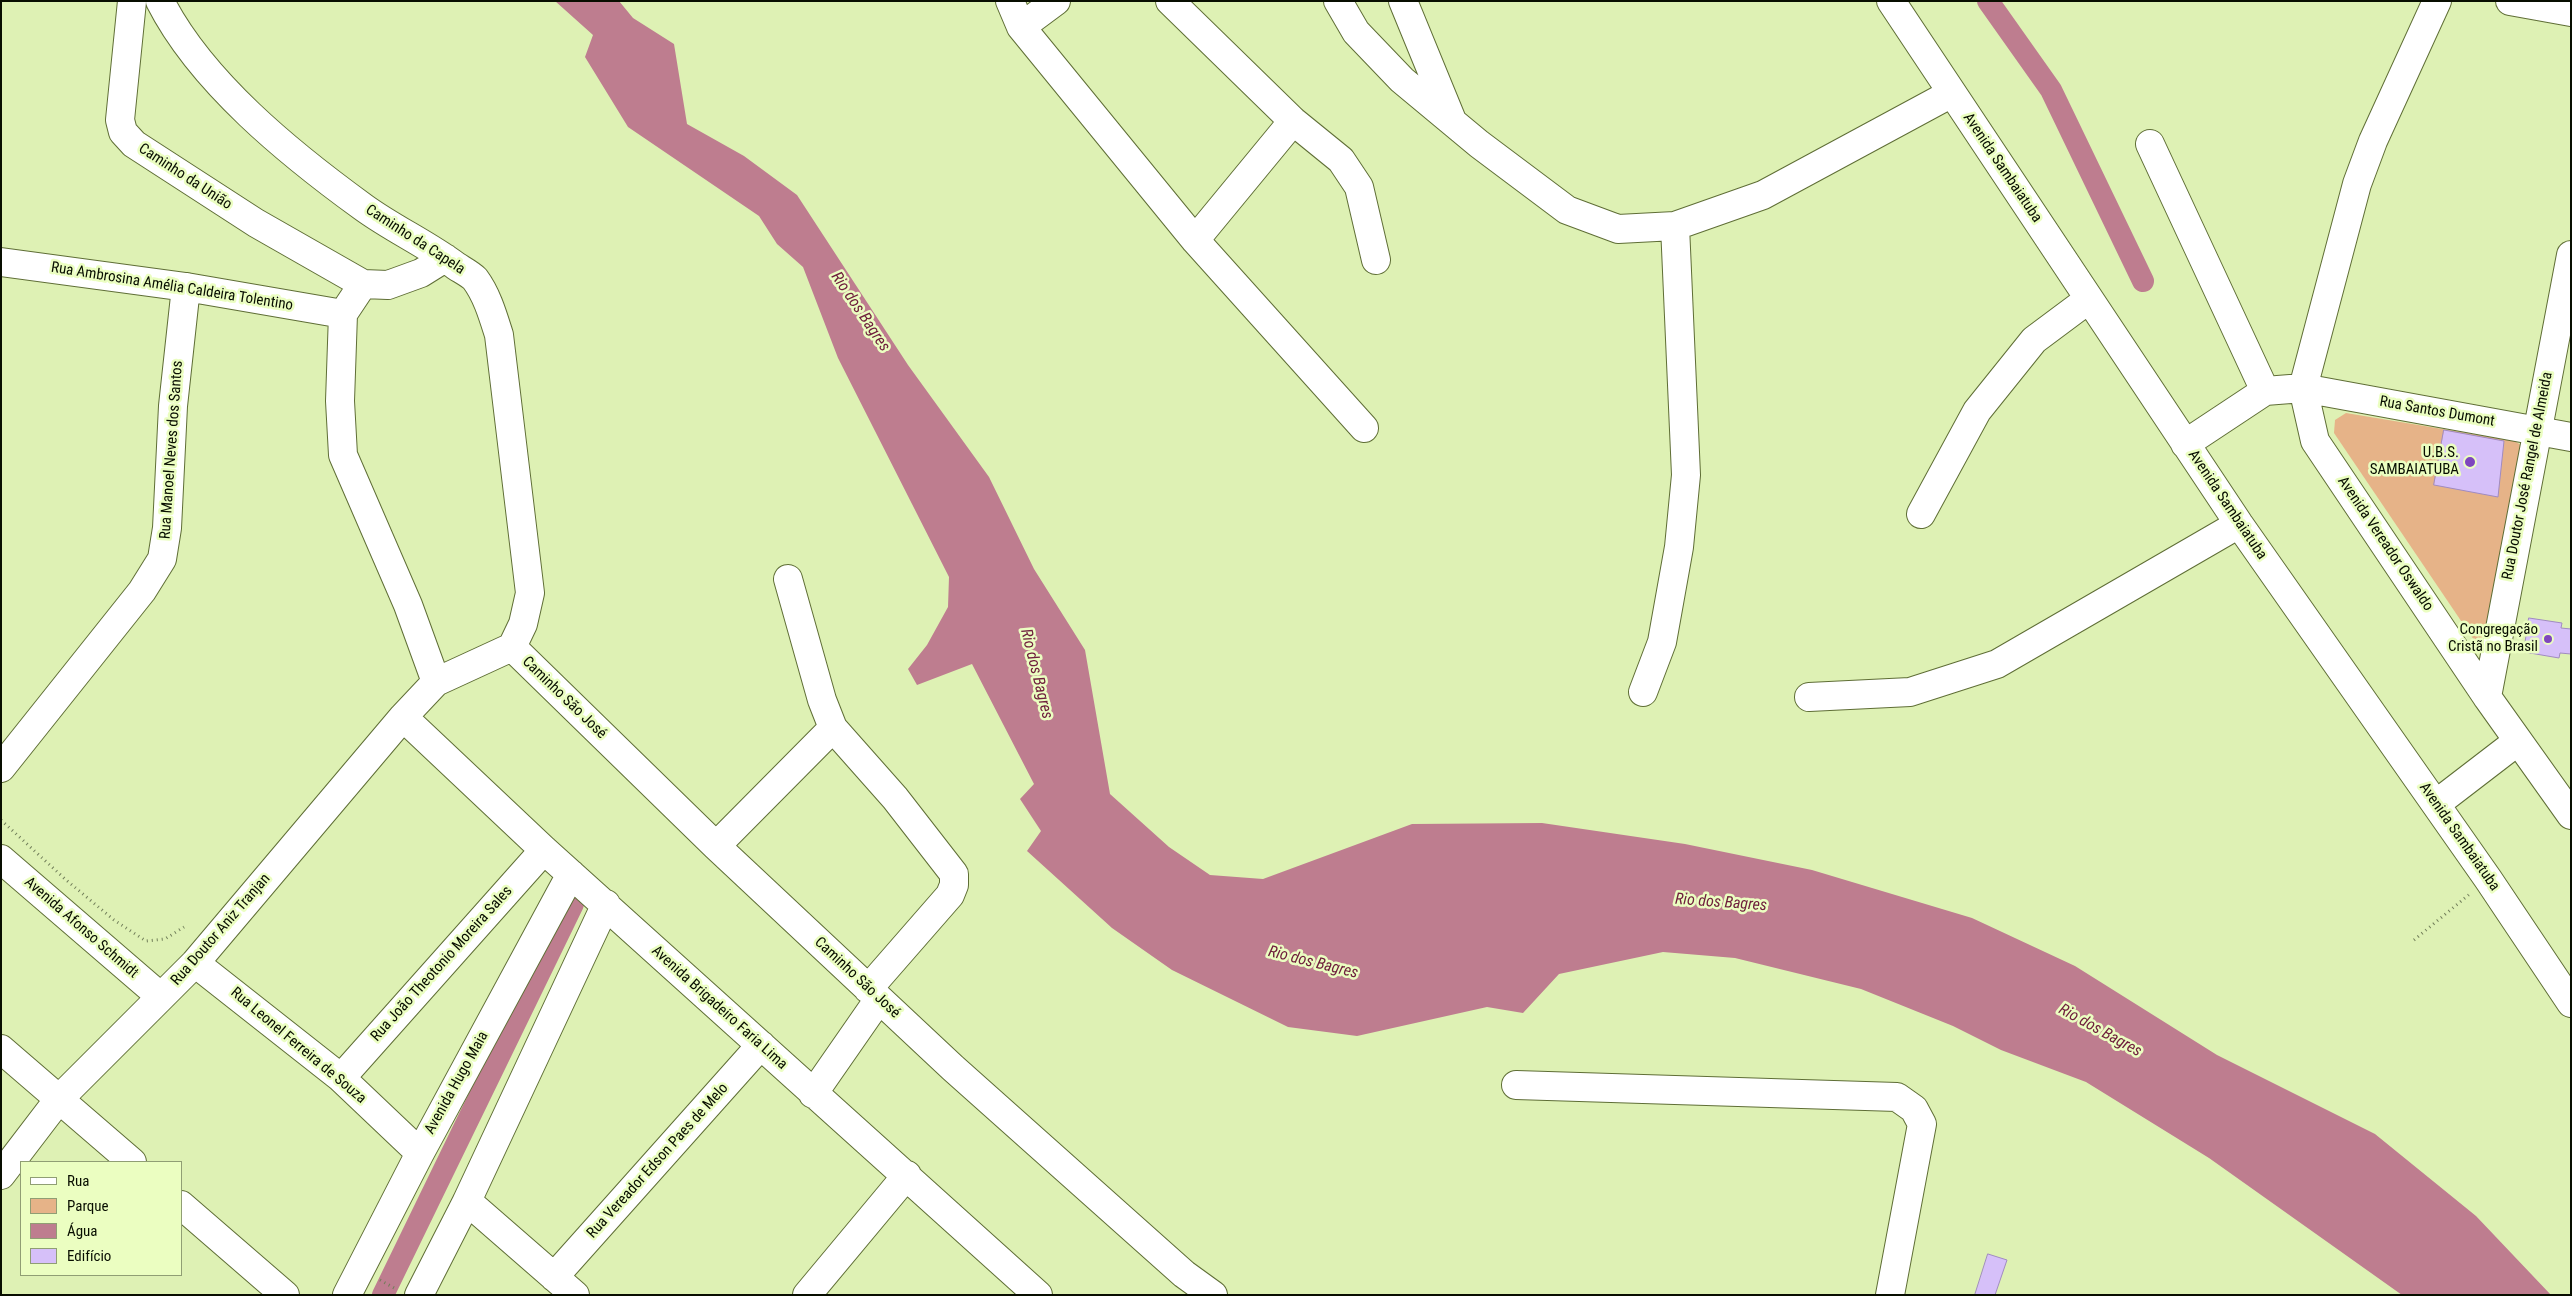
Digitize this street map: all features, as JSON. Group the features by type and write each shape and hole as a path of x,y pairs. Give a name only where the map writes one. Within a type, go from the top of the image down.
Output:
{"street":[{"name":"Caminho da União","path":"132,1 120,120 123,132 134,144 256,223 363,284"},
{"name":"Caminho da Capela","path":"160,1 172,25 208,72 262,126 364,208 445,258 474,279 490,306 498,335 530,593 523,624 512,647"},
{"path":"1010,1 1022,27 1195,240 1364,428"},
{"path":"1022,27 1056,1"},
{"path":"1170,1 1293,120 1342,160 1359,186 1376,260"},
{"path":"1338,1 1356,32 1402,80 1452,122 1567,210 1618,229 1675,226 1764,195 1952,93"},
{"path":"1403,1 1452,122"},
{"name":"Avenida Sambaiatuba","path":"1891,1 2239,524 2488,879 2571,1003"},
{"path":"2303,388 2356,184 2373,141 2437,1"},
{"path":"2510,1 2571,12"},
{"path":"1195,240 1293,120"},
{"path":"2150,144 2265,391 2185,444"},
{"path":"1643,692 1662,642 1679,547 1686,475 1675,226"},
{"name":"Rua Doutor José Rangel de Almeida","path":"2487,696 2536,430 2571,255"},
{"path":"445,258 420,273 388,284 363,284 343,314 340,401 343,455 408,605 436,682 512,647"},
{"name":"Rua Ambrosina Amélia Caldeira Tolentino","path":"1,262 186,287 343,314"},
{"name":"Rua Manoel Neves dos Santos","path":"1,768 142,591 162,559 167,528 173,406 186,287"},
{"path":"1921,514 1983,404 2034,340 2089,299"},
{"name":"Rua Santos Dumont","path":"2265,391 2303,388 2571,436"},
{"name":"Avenida Vereador Oswaldo","path":"2303,388 2315,440 2487,696 2571,815"},
{"path":"1809,697 1910,692 1997,664 2239,524"},
{"path":"788,579 822,700 833,728 895,798 954,874 954,885 950,895 874,994 813,1094"},
{"name":"Caminho São José","path":"512,647 716,846 953,1068 1169,1261 1214,1295"},
{"name":"Rua Doutor Aniz Tranjan","path":"1,1174 59,1099 195,963 403,717 436,682"},
{"name":"Avenida Brigadeiro Faria Lima","path":"403,717 544,850 1038,1295"},
{"path":"716,846 833,728"},
{"path":"2436,804 2518,741"},
{"name":"Rua João Theotonio Moreira Sales","path":"341,1078 544,850"},
{"name":"Avenida Afonso Schmidt","path":"1,860 161,998"},
{"name":"Avenida Hugo Maia","path":"347,1295 420,1152 571,874"},
{"path":"410,1293 467,1201 606,904"},
{"name":"Rua Leonel Ferreira de Souza","path":"195,963 341,1078 420,1152"},
{"name":"Rua Vereador Edson Paes de Melo","path":"554,1277 761,1045"},
{"path":"1,1049 131,1161"},
{"path":"1516,1085 1897,1097 1914,1109 1922,1124 1890,1295"},
{"path":"807,1295 906,1176"},
{"path":"467,1201 575,1295"},
{"path":"182,1206 285,1295"}],"path":[{"path":"1,820 65,879 114,920 146,941 165,939 184,926"},
{"path":"2414,940 2488,879"},
{"path":"360,1270 410,1293"}],"green space":[{"path":"2346,413 2515,441 2522,446 2487,643 2476,643 2334,433 2335,420"}],"water":[{"name":"Rio dos Bagres","path":"555,1 619,1 633,18 674,44 687,124 744,156 797,195 908,365 989,477 1034,569 1085,650 1110,794 1169,847 1210,875 1263,879 1412,824 1542,823 1685,844 1812,870 1972,918 2075,966 2217,1055 2375,1134 2476,1216 2551,1295 2402,1295 2209,1158 2086,1082 2001,1050 1953,1026 1861,989 1735,958 1663,952 1559,974 1523,1013 1487,1007 1357,1036 1288,1027 1172,970 1112,928 1027,851 1041,831 1020,799 1034,784 972,664 917,685 908,669 927,645 948,607 949,577 838,358 803,267 777,244 759,216 628,127 585,57 593,35"}],"building":[{"name":"U.B.S. SAMBAIATUBA","path":"2444,430 2504,441 2498,497 2434,485"},
{"name":"Congregação Cristã no Brasil","path":"2529,618 2562,623 2561,628 2571,629 2571,654 2560,653 2559,658 2524,652"},
{"path":"1988,1254 2007,1260 1995,1295 1975,1295"}],"waterway":[{"path":"1988,1 2051,90 2143,281"},
{"path":"383,1295 573,904"}],"place":[{"name":"U.B.S. SAMBAIATUBA","path":"2470,462"},
{"name":"Congregação Cristã no Brasil","path":"2548,639"}]}
